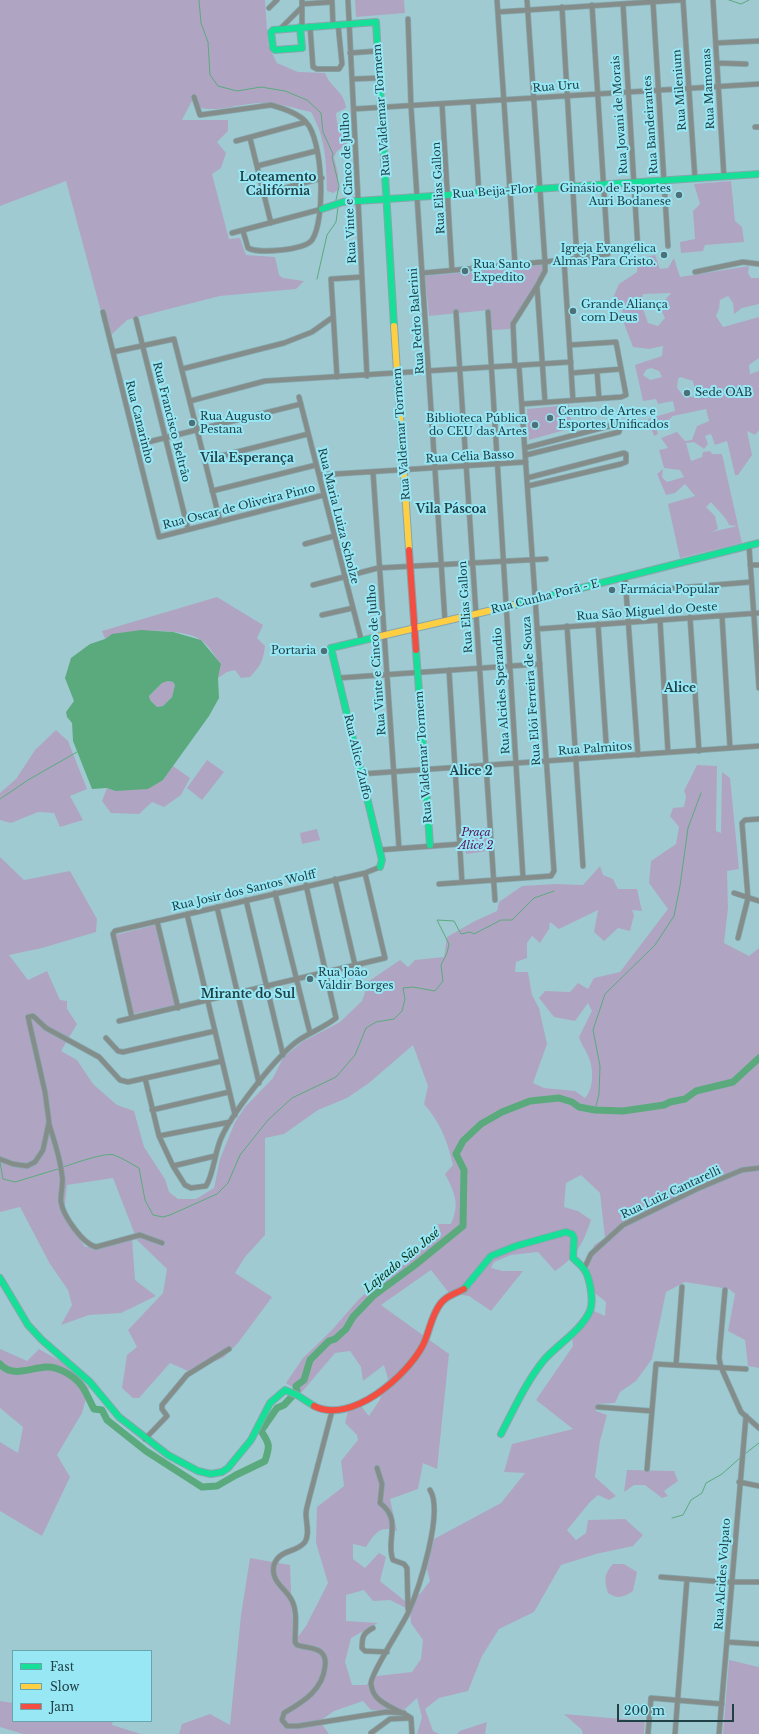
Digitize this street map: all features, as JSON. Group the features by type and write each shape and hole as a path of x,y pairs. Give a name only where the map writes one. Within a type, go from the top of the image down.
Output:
{"street":[{"path":"269,8 277,0"},
{"name":"Rua Vinte e Cinco de Julho","path":"348,0 367,376"},
{"path":"497,0 502,99 515,264"},
{"path":"527,0 545,262"},
{"path":"498,12 682,0"},
{"name":"Rua Milenium","path":"682,0 695,179"},
{"name":"Rua Mamonas","path":"713,0 724,177"},
{"path":"280,29 302,4 332,1 342,64 339,69 317,69 313,67 310,26"},
{"name":"Rua Bandeirantes","path":"653,2 668,246"},
{"path":"302,4 301,27 302,48 275,50 273,46 273,30 280,29 301,27 310,26 349,23"},
{"name":"Rua Jovani de Morais","path":"623,4 627,92 638,250"},
{"path":"423,273 577,259 608,254 592,5"},
{"path":"562,7 566,96 577,259"},
{"name":"Rua Pedro Balerini","path":"408,19 411,106 445,621"},
{"name":"Rua Valdemar Tormem","path":"349,23 376,22 410,566 430,845"},
{"path":"716,43 759,41"},
{"path":"350,52 377,51"},
{"path":"717,63 746,64"},
{"path":"353,79 379,78"},
{"name":"Rua Uru","path":"354,108 411,106 502,99 759,84"},
{"path":"194,97 200,115 271,105 280,107 306,122 309,126 322,178 322,208 313,239 308,243 278,251 255,251 248,248 243,230"},
{"path":"473,102 479,193"},
{"name":"Rua Elias Gallon","path":"442,104 452,270"},
{"path":"236,141 306,122"},
{"path":"250,138 271,223"},
{"path":"257,166 316,151"},
{"name":"Rua Beija-Flor","path":"232,233 342,202 759,174"},
{"path":"263,194 322,178"},
{"path":"564,260 574,400"},
{"name":"Rua Elói Ferreira de Souza","path":"523,877 551,876 554,871 526,455 513,324 536,286 544,270 545,262"},
{"path":"694,272 743,262 759,264"},
{"path":"338,377 333,317 332,279 362,277"},
{"path":"536,286 545,402"},
{"name":"Rua Canarinho","path":"103,312 159,537"},
{"name":"Rua Elias Gallon","path":"456,312 495,900"},
{"name":"Rua Alcides Sperandio","path":"488,312 502,561 523,877"},
{"path":"182,368 284,343 312,332 333,317"},
{"name":"Rua Francisco Beltrão","path":"136,319 188,529"},
{"path":"112,352 174,339 220,521"},
{"path":"522,404 621,397 626,395 627,392 616,342 570,345"},
{"path":"190,401 265,381 367,376 571,362"},
{"path":"572,373 621,369"},
{"path":"597,372 599,398"},
{"name":"Rua Maria Luiza Scholze","path":"299,397 361,639"},
{"path":"136,444 301,404"},
{"path":"525,448 617,424 620,428 619,432 526,455"},
{"path":"205,460 308,434"},
{"path":"527,478 589,461 624,453 626,454 626,462 621,464 528,486"},
{"name":"Rua Célia Basso","path":"319,475 526,462"},
{"path":"212,491 316,464"},
{"name":"Rua Vinte e Cinco de Julho","path":"372,472 400,848"},
{"name":"Rua Oscar de Oliveira Pinto","path":"159,537 324,495"},
{"path":"305,544 334,536"},
{"name":"Rua Cunha Porã - E","path":"331,648 361,639 535,600 759,543"},
{"path":"749,546 759,688"},
{"path":"313,585 378,568 546,558"},
{"path":"750,565 759,565"},
{"path":"625,577 638,755"},
{"path":"626,592 751,582"},
{"path":"322,615 353,608"},
{"name":"Rua São Miguel do Oeste","path":"537,629 759,613"},
{"path":"722,616 730,748"},
{"path":"690,617 699,751"},
{"path":"660,620 668,752"},
{"path":"598,624 607,756"},
{"path":"567,626 583,866"},
{"name":"Rua Alice Zuffo","path":"331,648 382,860 380,867"},
{"path":"338,678 540,664"},
{"path":"449,670 462,882"},
{"name":"Rua Palmitos","path":"361,774 759,746"},
{"path":"738,938 748,898 743,821 759,819"},
{"path":"379,850 430,845 460,844"},
{"name":"Rua Josir dos Santos Wolff","path":"132,1018 113,934 115,931 306,885 365,873 380,867"},
{"path":"119,1021 385,958 365,873"},
{"path":"439,884 523,877"},
{"path":"335,879 355,965"},
{"path":"145,1078 159,1136 173,1166 185,1185 191,1188 206,1186 210,1179 220,1140 230,1122 259,1083 290,1047 336,1018 306,885"},
{"path":"275,893 310,1033"},
{"path":"734,893 759,901"},
{"path":"246,900 283,1055"},
{"path":"217,907 259,1083"},
{"path":"187,914 235,1115"},
{"path":"157,921 178,1008"},
{"path":"162,1243 140,1235 96,1247 89,1245 84,1241 65,1213 61,1204 62,1175 49,1122 45,1092 28,1017 33,1016 52,1032 87,1049 99,1057 120,1080 128,1082 222,1061"},
{"path":"106,1038 118,1051 128,1052 215,1030"},
{"path":"152,1110 229,1092"},
{"path":"0,1159 13,1164 27,1166 35,1162 43,1150 49,1122"},
{"path":"159,1136 230,1122"},
{"path":"173,1166 215,1156"},
{"name":"Rua Luiz Cantarelli","path":"584,1269 592,1254 623,1225 696,1189 742,1170 759,1168"},
{"path":"0,1278 26,1323 43,1342 90,1382 118,1416 145,1439 200,1472 212,1475 223,1472 248,1446 256,1432 264,1410 280,1392 285,1390 292,1391 317,1408 332,1411 350,1407 369,1398 389,1385 421,1350 431,1322 443,1300 463,1290 473,1282 491,1256 510,1248 566,1232 572,1234 574,1238 572,1251 573,1258 584,1269 591,1301 590,1310 581,1322 544,1360 524,1389 500,1434"},
{"path":"676,1365 682,1287"},
{"path":"725,1290 719,1358 720,1368 742,1412 759,1428"},
{"path":"145,1439 167,1416 162,1409 162,1405 180,1381 206,1362 229,1349"},
{"path":"647,1469 656,1364 746,1369"},
{"path":"598,1407 652,1411"},
{"path":"332,1411 306,1513 308,1534 306,1541 301,1546 286,1551 278,1558 274,1566 276,1580 290,1597 294,1606 295,1642 297,1645 316,1649 322,1653 326,1660 324,1673 319,1686 310,1696 284,1713 282,1720 287,1726 298,1726 386,1712 404,1713"},
{"name":"Rua Alcides Volpato","path":"719,1734 733,1581 739,1482 746,1416"},
{"path":"377,1468 382,1484 380,1503 390,1513 393,1537 391,1555 393,1560 404,1564 407,1568 408,1613"},
{"path":"739,1482 759,1486"},
{"path":"411,1718 390,1707 375,1695 371,1683 377,1669 408,1613 420,1581 433,1530 435,1507 434,1495 430,1490"},
{"path":"660,1577 724,1582 759,1582"},
{"path":"674,1734 687,1579"},
{"path":"373,1628 365,1632 362,1636 362,1648 364,1651 387,1652"},
{"path":"727,1642 759,1644"},
{"path":"648,1734 651,1698 722,1704"},
{"path":"371,1733 390,1719 411,1718"},
{"path":"411,1718 412,1734"}],"green space":[{"path":"0,0 265,0 268,45 277,63 298,72 325,73 345,102 346,108 336,113 337,123 346,125 352,133 346,145 337,151 334,157 338,174 338,190 333,193 327,191 324,150 320,132 311,112 272,103 207,109 200,108 194,97 182,120 228,120 228,131 217,142 226,153 221,168 212,174 229,239 240,238 246,255 275,257 279,275 283,278 304,281 296,289 220,296 127,320 108,338 66,181 0,206"},
{"path":"355,0 404,0 405,13 356,17"},
{"path":"731,181 735,221 742,227 744,242 705,245 703,251 681,253 680,242 695,239 693,211 700,204 694,184"},
{"path":"655,255 660,269 668,268 674,258 680,277 749,266 748,273 751,278 759,278 759,304 742,308 734,314 733,303 728,296 720,300 719,309 716,316 723,327 759,317 759,358 749,365 750,374 759,371 759,430 755,435 747,431 752,455 738,475 735,475 727,441 715,445 711,434 705,436 708,444 704,449 694,442 686,443 691,461 702,457 703,452 710,451 712,454 722,454 742,543 680,558 668,504 695,496 685,484 675,493 666,495 657,474 663,469 662,477 667,482 684,477 680,470 664,468 659,450 668,448 661,438 677,432 685,441 692,440 697,426 709,421 706,409 673,416 664,424 662,422 655,422 658,434 654,436 648,419 675,411 673,401 658,404 656,399 643,401 635,365 662,356 663,346 649,349 633,347 623,321 622,303 612,300 619,284 637,272 638,259","holes":["671,293 661,304 661,309 665,318 658,326 648,323 641,303 643,294","651,368 659,371 662,377 650,380 643,375 646,370","680,377 693,381 695,391 693,397 683,395 677,388 678,379","711,502 724,516 729,525 737,526 712,532 718,529 715,516 706,507"]},
{"path":"543,265 544,268 511,329 491,330 489,310 429,316 425,276"},
{"name":"Centro de Artes e Esportes Unificados","path":"569,405 572,428 529,440 527,409"},
{"path":"217,597 263,625 257,638 265,646 262,660 259,667 250,677 241,678 235,670 227,672 218,678 221,664 207,645 193,636 182,633 138,631 113,635 105,639 102,631"},
{"path":"168,681 173,682 175,685 172,697 163,706 157,707 150,700 149,696 162,683"},
{"path":"56,730 68,741 87,789 70,796 83,820 60,827 54,813 38,812 11,823 0,820 0,793 16,779 35,750"},
{"path":"207,760 224,772 202,800 187,788"},
{"path":"697,765 717,766 716,831 721,833 722,772 730,778 739,869 727,871 728,908 724,943 749,956 759,948 759,1368 748,1366 745,1340 728,1331 735,1294 729,1289 685,1282 666,1292 652,1359 636,1381 620,1392 615,1403 596,1404 596,1411 607,1415 600,1441 595,1477 616,1496 609,1500 598,1495 590,1502 567,1530 576,1540 586,1533 588,1520 625,1519 643,1535 633,1546 596,1554 561,1565 534,1612 499,1629 482,1656 468,1691 439,1698 425,1709 433,1731 439,1734 417,1734 422,1717 417,1698 404,1710 371,1710 363,1701 334,1711 320,1721 329,1734 179,1734 182,1724 210,1714 230,1725 241,1615 250,1558 290,1565 292,1616 297,1638 306,1626 328,1583 316,1543 317,1507 344,1486 341,1461 358,1440 357,1435 345,1423 348,1411 361,1406 369,1416 379,1401 388,1379 384,1365 363,1381 361,1367 350,1351 335,1353 301,1393 286,1383 303,1358 331,1331 359,1299 383,1278 410,1260 440,1231 438,1224 451,1224 454,1217 456,1204 454,1193 445,1174 453,1165 443,1133 435,1118 424,1104 428,1086 413,1045 369,1083 347,1098 318,1110 284,1134 265,1138 265,1235 245,1257 235,1273 272,1297 238,1343 223,1358 188,1371 170,1363 139,1398 133,1398 122,1388 127,1355 137,1347 128,1330 163,1293 167,1269 137,1240 113,1178 67,1185 64,1213 85,1247 99,1246 132,1237 135,1280 156,1296 121,1313 89,1315 61,1325 72,1305 68,1290 50,1264 20,1207 0,1212 0,857 24,880 70,871 97,919 96,932 42,948 9,955 28,980 47,971 60,1000 67,1001 67,1009 77,1024 61,1051 77,1060 93,1084 117,1105 134,1111 144,1147 165,1179 169,1192 178,1199 196,1199 214,1188 220,1159 235,1122 245,1107 273,1078 283,1058 302,1042 340,1022 362,1001 369,981 400,960 408,967 415,960 444,957 447,937 475,921 497,911 499,902 522,886 555,884 583,885 600,866 603,875 613,879 618,889 637,889 642,911 632,910 634,915 630,931 618,928 604,941 594,932 598,910 559,929 550,922 549,929 540,943 532,936 527,943 527,958 516,962 515,972 528,972 532,995 539,1008 547,1044 533,1083 544,1088 575,1091 585,1098 590,1089 592,1072 590,1061 579,1037 592,1011 588,1003 575,1021 554,1017 539,998 545,991 570,992 578,983 588,989 594,978 620,972 668,909 649,883 651,861 676,844 679,827 670,816 673,808 684,807 686,796 684,791","holes":["581,1175 600,1193 605,1238 594,1245 588,1264 591,1290 606,1302 605,1316 592,1310 572,1337 573,1346 536,1400 573,1429 512,1444 504,1472 525,1473 501,1503 434,1539 427,1569 430,1581 420,1594 405,1601 380,1581 386,1557 379,1553 365,1568 353,1559 353,1544 366,1547 378,1532 386,1529 397,1531 390,1499 418,1489 423,1463 437,1469 449,1354 381,1305 431,1270 449,1293 469,1296 491,1311 523,1271 503,1271 491,1268 494,1262 511,1255 538,1252 555,1271 574,1255 582,1243 591,1220 578,1211 564,1207 566,1183","364,1590 373,1601 390,1600 410,1610 411,1623 423,1640 421,1659 412,1672 377,1676 366,1685 352,1685 345,1662 351,1638 378,1623 346,1621 346,1595"]},
{"path":"173,766 190,778 181,795 164,807 152,802 139,814 111,813 102,801 107,788 115,791 163,780"},
{"name":"Praça Alice 2","path":"463,828 486,828 488,851 466,854"},
{"path":"317,829 320,840 302,844 300,833"},
{"path":"155,925 175,1005 133,1014 115,935"},
{"path":"0,1349 27,1361 39,1349 67,1365 89,1388 82,1413 57,1455 70,1477 42,1536 0,1511 0,1442 18,1453 23,1427 0,1408"},
{"path":"627,1470 674,1471 678,1481 664,1491 668,1496 662,1498 645,1485 634,1485 624,1492"},
{"path":"613,1564 624,1564 637,1572 633,1591 621,1597 608,1593 606,1585 606,1574"},
{"path":"729,1660 759,1667 759,1734 723,1734"},
{"path":"0,1701 12,1703 12,1722 113,1722 112,1725 141,1734 23,1734 0,1727"},
{"path":"564,1714 645,1721 644,1734 583,1734 582,1730"},
{"path":"487,1722 485,1734 457,1734 460,1731"}],"shaded area":[{"path":"141,630 173,632 201,640 221,664 218,678 219,698 209,716 163,780 148,789 115,791 107,788 92,789 73,741 72,723 67,717 66,712 74,701 65,678 71,658 90,644 105,639 112,634","holes":["168,681 173,682 175,685 172,697 163,706 157,707 150,700 149,696 162,683"]}],"waterway":[{"path":"199,0 201,23 208,42 210,75 218,86 237,91 261,87 285,91 307,100 321,113 323,132 333,154 332,157 339,186 336,200"},
{"path":"729,0 741,4 749,0"},
{"path":"317,279 327,235 336,222 338,207"},
{"path":"0,799 28,780 77,752"},
{"path":"595,1110 599,1094 600,1066 593,1030 605,994 655,945 674,916 680,886 688,828 701,793"},
{"path":"63,1167 104,1155 114,1155 121,1158 139,1168 145,1200 153,1215 163,1217 217,1194 228,1183 240,1155 268,1120 292,1098 336,1077 355,1055 366,1028 376,1022 394,1019 402,1011 405,999 403,988 413,987 435,991 443,981 441,965 447,953 449,944 437,920 454,921 461,934 470,932 474,934 501,920 512,920 534,898 554,891"},
{"name":"Lajeado São José","path":"0,1364 10,1371 51,1367 65,1372 81,1385 94,1409 102,1410 107,1420 146,1451 202,1487 217,1486 265,1461 268,1452 268,1442 261,1431 277,1408 284,1405 297,1391 296,1386 304,1380 310,1360 329,1341 335,1339 346,1329 353,1317 373,1296 415,1265 463,1226 464,1170 456,1154 463,1141 481,1124 502,1112 530,1101 559,1098 572,1102 579,1107 595,1110 623,1111 664,1105 670,1102 685,1099 696,1091 733,1082 759,1058"},
{"path":"0,1162 3,1179 15,1182 58,1169"},
{"path":"746,1453 759,1443"},
{"path":"672,1518 683,1515 691,1500 702,1493 706,1483 722,1474 741,1457"}],"traffic: fast":[{"path":"300,27 302,48 275,50 273,48 271,32 273,30 376,22 394,326"},
{"path":"322,209 343,202 759,174"},
{"path":"514,605 759,543"},
{"path":"377,637 331,648 382,860 380,867"},
{"path":"416,650 430,845"},
{"path":"464,1289 491,1256 516,1246 566,1232 572,1234 574,1238 573,1258 584,1269 590,1283 592,1301 590,1311 586,1318 581,1325 550,1354 538,1368 501,1434"},
{"path":"0,1278 28,1325 42,1340 90,1382 119,1417 168,1455 198,1471 211,1474 222,1472 228,1468 251,1440 270,1403 285,1390 297,1395 314,1406"}],"traffic: slow":[{"path":"394,326 409,550"},
{"path":"377,637 514,605"}],"traffic: jam":[{"path":"409,550 416,650"},
{"path":"314,1406 329,1410 344,1409 361,1403 391,1383 415,1357 423,1345 435,1313 443,1300 464,1289"}],"place":[{"name":"Ginásio de Esportes Auri Bodanese","path":"679,195"},
{"name":"Igreja Evangélica Almas Para Cristo.","path":"664,255"},
{"name":"Rua Santo Expedito","path":"465,271"},
{"name":"Grande Aliança com Deus","path":"573,311"},
{"name":"Sede OAB","path":"687,393"},
{"name":"Centro de Artes e Esportes Unificados","path":"550,418"},
{"name":"Rua Augusto Pestana","path":"192,423"},
{"name":"Biblioteca Pública do CEU das Artes","path":"535,425"},
{"name":"Farmácia Popular","path":"612,590"},
{"name":"Portaria","path":"324,651"},
{"name":"Rua João Valdir Borges","path":"310,979"}],"district":[{"name":"Loteamento Califórnia","path":"278,185"},
{"name":"Vila Esperança","path":"247,459"},
{"name":"Vila Páscoa","path":"451,510"},
{"name":"Alice","path":"680,689"},
{"name":"Alice 2","path":"471,772"},
{"name":"Mirante do Sul","path":"248,995"}]}
